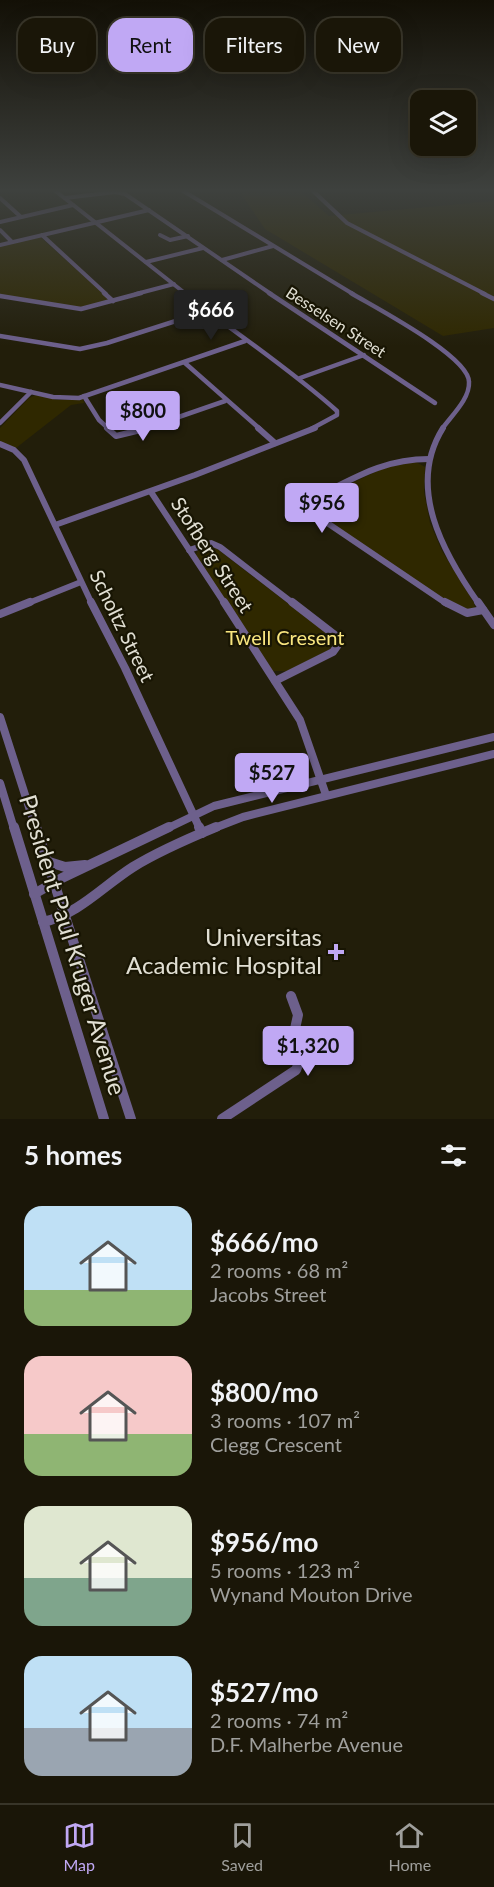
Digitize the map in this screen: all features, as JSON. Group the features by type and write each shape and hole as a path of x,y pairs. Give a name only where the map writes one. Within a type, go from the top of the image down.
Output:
{"street":[{"path":"0,245 15,241"},
{"path":"49,241 113,301"},
{"path":"55,525 151,492 275,443 333,417 337,411 300,378 245,341 119,241"},
{"name":"Besselsen Street","path":"195,241 335,338 435,403"},
{"path":"265,241 443,349 465,368 470,381 468,393 442,429 429,459 427,484 436,528 452,560 494,625"},
{"path":"382,241 494,299"},
{"path":"222,260 273,246"},
{"path":"146,262 204,248"},
{"path":"0,296 74,309 93,307 174,284"},
{"path":"0,336 80,349 107,343 207,311"},
{"path":"0,385 62,398 84,396 245,341"},
{"path":"300,378 364,355"},
{"path":"185,363 275,443"},
{"path":"0,423 31,392"},
{"path":"84,396 105,427 116,436 131,434 225,400"},
{"name":"Scholtz Street","path":"0,444 14,450 24,460 202,833"},
{"path":"429,459 410,459 387,463 312,499 310,508 314,514 455,609 466,613 484,611"},
{"name":"Stofberg Street","path":"151,492 300,720 326,795"},
{"path":"189,550 215,544 336,636 338,645 333,652 275,681"},
{"path":"0,614 81,582"},
{"path":"484,611 494,632"},
{"name":"President Paul Kruger Avenue","path":"0,717 131,1119"},
{"path":"34,894 54,882 194,815 238,799 494,737"},
{"path":"43,922 53,921 66,914 132,867 202,833 243,817 494,754"},
{"name":"President Paul Kruger Avenue","path":"0,783 104,1119"},
{"path":"46,861 65,867 93,864"},
{"path":"222,1119 296,1070 307,1042 294,1055 293,1038 298,1015 291,996"}],"green space":[{"path":"23,241 45,241 112,301 85,309 0,295 0,247"},
{"path":"285,241 494,241 494,328 443,336"},
{"path":"36,395 57,400 83,399 84,403 71,405 16,448 0,442 0,428 29,398"},
{"path":"416,462 425,467 424,492 430,523 442,551 474,603 475,609 462,613 314,511 313,506 320,498 386,467"},
{"name":"Twell Cresent","path":"212,545 325,632 332,645 330,649 288,671 271,671 195,559 200,549"}],"place":[{"name":"Universitas Academic Hospital","path":"336,952"}]}
